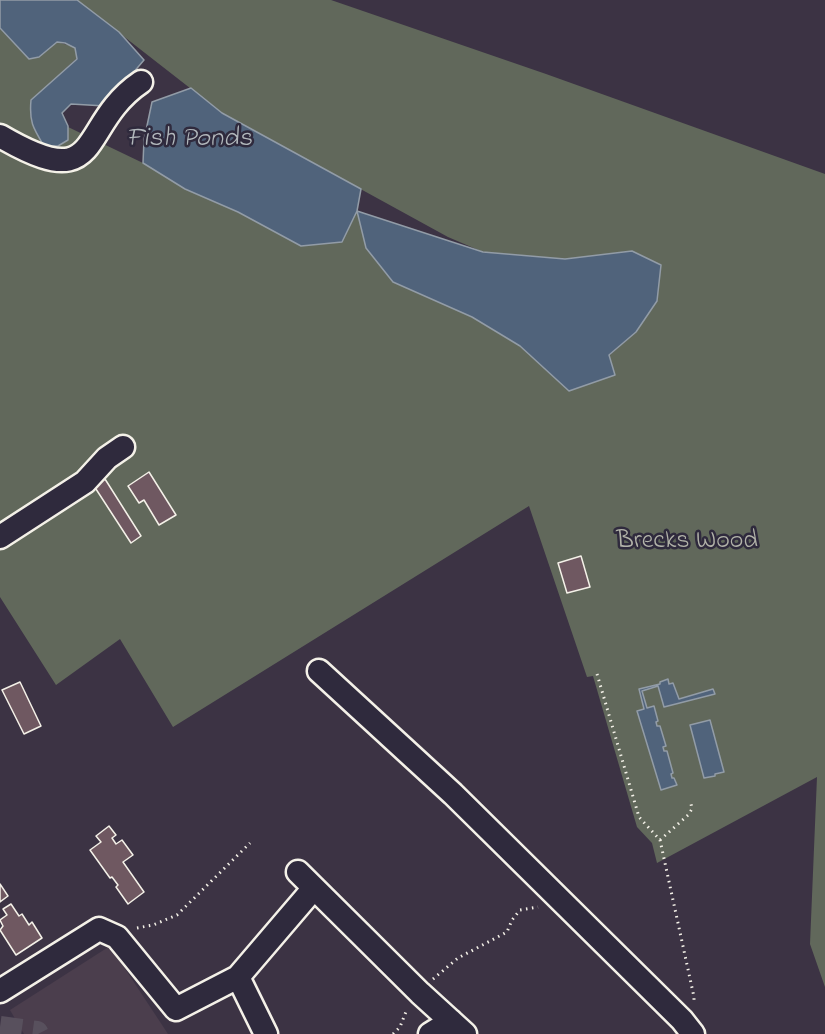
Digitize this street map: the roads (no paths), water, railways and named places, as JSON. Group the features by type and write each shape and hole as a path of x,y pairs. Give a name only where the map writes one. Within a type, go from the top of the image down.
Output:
{"street":[{"path":"0,136 32,154 53,161 75,158 92,142 121,98 141,82"},
{"path":"0,537 85,482 107,458 123,447"},
{"path":"319,670 453,795 682,1020 693,1034"},
{"path":"0,991 99,929 117,937 176,1009 238,977 306,880 458,1028"},
{"path":"238,977 266,1034"},
{"path":"430,1034 458,1028"}],"water":[{"path":"0,0 77,0 119,32 144,60 105,106 71,104 62,113 68,126 68,140 58,146 44,146 40,140 31,119 31,100 77,59 75,48 57,42 39,57 29,59 0,28"},
{"name":"Fish Ponds","path":"191,88 222,113 361,189 357,211 342,242 301,246 238,212 185,189 143,163 144,140 152,102"},
{"path":"357,211 483,252 565,259 632,251 661,265 657,301 636,332 609,355 615,375 569,391 520,346 472,317 393,282 366,248"},
{"path":"668,679 669,684 673,683 679,699 713,689 715,694 664,707 658,686 642,691 647,708 654,706 657,726 660,726 666,746 663,747 664,751 667,751 673,773 672,778 677,785 661,790 637,711 644,709 639,689 660,684"},
{"path":"710,720 724,772 704,778 690,725"}],"tunnel":[{"path":"0,1027 38,1034"}],"park label":[{"name":"Brecks Wood","path":"687,543"}]}
